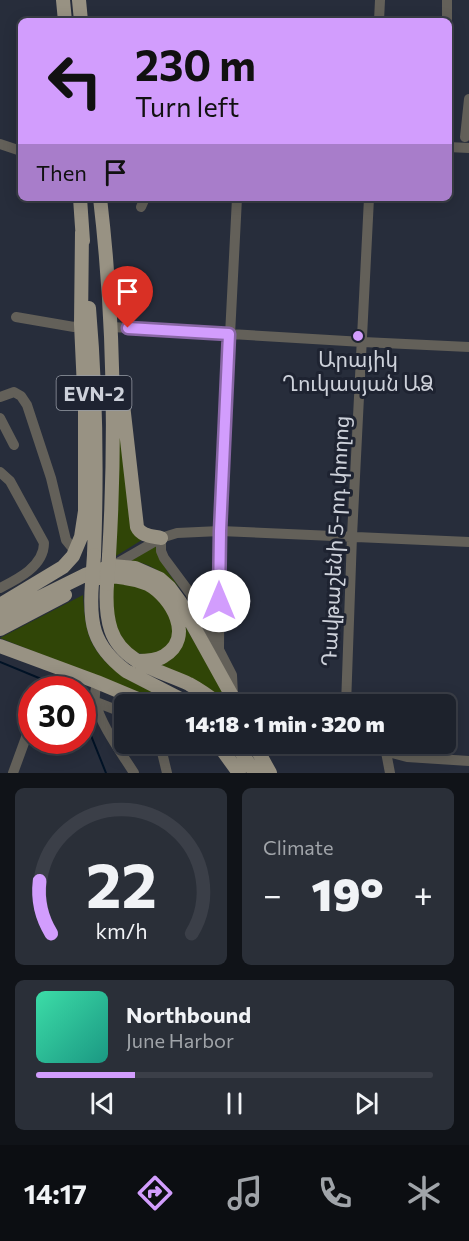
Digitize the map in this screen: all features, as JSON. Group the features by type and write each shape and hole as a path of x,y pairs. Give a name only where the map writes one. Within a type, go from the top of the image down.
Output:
{"main road":[{"path":"63,0 65,18"},
{"path":"79,0 81,18"},
{"name":"EVN-2","path":"80,201 95,402 94,555 97,582 111,632 118,644 137,661 191,685 205,694"},
{"name":"EVN-2","path":"100,201 112,333 112,500 110,561 97,582 90,607 93,625 107,654 126,671 171,694"},
{"path":"0,605 63,567 75,551 81,537 85,511 85,410 81,324 82,232"},
{"path":"112,333 120,378 137,527 143,534 160,538"},
{"path":"0,617 110,561 135,568 160,579 169,587 180,602 231,694"},
{"path":"0,629 97,582 102,577 112,575 132,579 148,585 170,605 178,623 179,634 175,646 164,656 137,661"},
{"path":"0,646 126,694"},
{"path":"225,754 239,773"},
{"path":"243,754 255,773"},
{"path":"261,754 270,773"}],"street":[{"path":"379,18 380,0"},
{"path":"447,0 447,18"},
{"path":"452,146 467,143 469,99"},
{"path":"0,144 18,150"},
{"path":"219,648 220,531 237,201"},
{"name":"Դավթաշենի 5-րդ փողոց","path":"346,694 369,201"},
{"path":"16,317 74,327 81,324"},
{"path":"112,333 229,334 469,347"},
{"path":"0,397 14,393 21,396 27,405 51,478 66,540 75,551"},
{"path":"0,418 14,446"},
{"path":"0,472 10,481 44,543 44,551 38,561 13,581 0,588"},
{"path":"110,561 160,538 177,533 220,531 469,542"},
{"path":"160,538 164,558 190,592 232,675 234,694"},
{"path":"96,688 97,682"},
{"path":"96,702 114,709"},
{"path":"96,702 106,728 134,773"},
{"path":"13,773 20,754"},
{"path":"162,754 167,773"},
{"path":"386,754 390,773"},
{"path":"394,754 407,757 469,761"}],"green space":[{"path":"118,396 145,538 116,556"},
{"path":"157,542 167,571 180,588 156,569 127,560"},
{"path":"112,580 139,585 154,594 164,605 173,630 169,645 153,654 139,653 131,649 115,626"},
{"path":"83,595 89,636 99,654 108,664 131,681 160,694 141,694 0,638"},
{"path":"184,624 225,694 213,694 159,664"}],"waterway":[{"path":"0,662 34,676"},
{"path":"96,748 106,773"}],"place":[{"name":"Արայիկ Ղուկասյան ԱՁ","path":"358,336"}],"route":[{"path":"128,328 229,334 219,601"}]}
